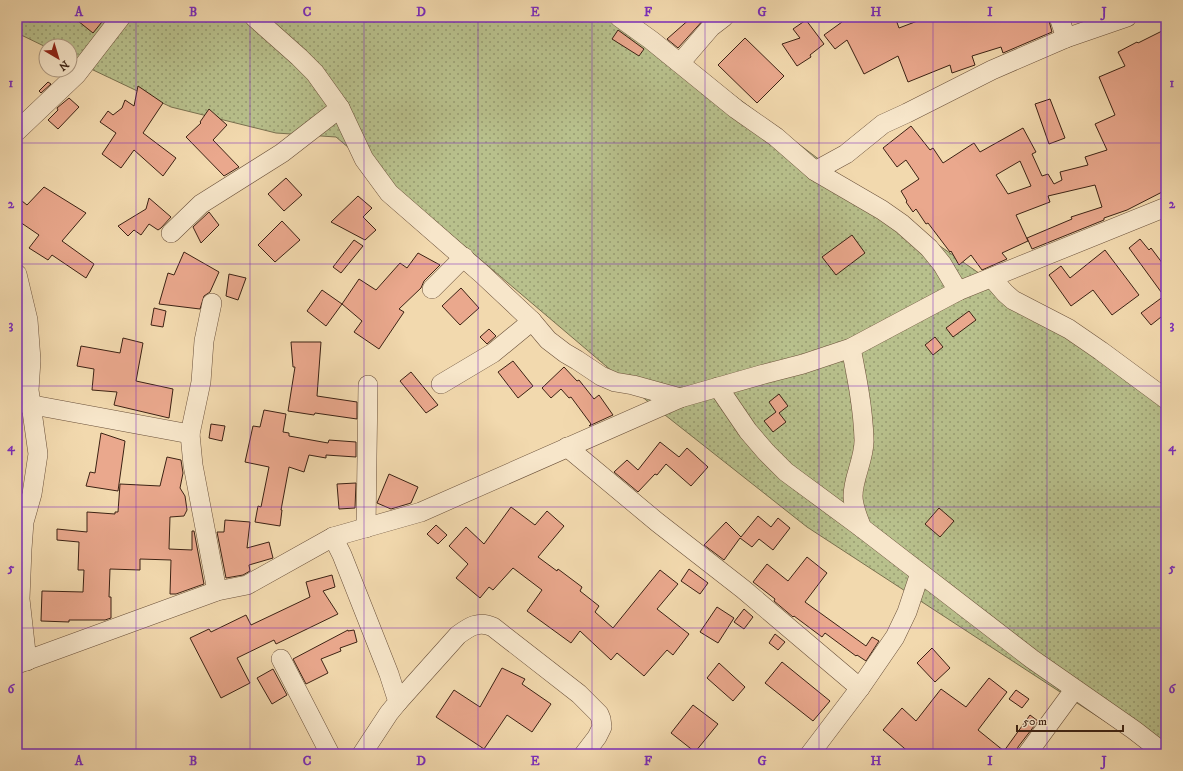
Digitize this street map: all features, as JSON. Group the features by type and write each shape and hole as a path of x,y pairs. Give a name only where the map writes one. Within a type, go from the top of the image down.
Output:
{"street":[{"path":"17,131 77,74 121,17"},
{"path":"254,17 299,57 314,73 340,108 364,159 389,193 464,257 532,321 548,340 565,354 578,360 601,376 615,382 633,385 680,398"},
{"path":"619,17 643,24 680,63 736,109 776,137 815,171 882,210 902,224 929,248 942,264 958,291"},
{"path":"680,63 712,27 724,17"},
{"path":"1060,17 1066,38"},
{"path":"815,171 846,154 883,124 992,70 1066,38 1127,17"},
{"path":"172,233 201,204 282,153 340,108"},
{"path":"17,274 28,320 31,360 29,390 24,403 38,454 32,494 24,522 20,599 22,662 217,591 247,585 333,537 421,512 680,398 803,364 851,348 958,291 1166,207"},
{"path":"432,289 464,257"},
{"path":"992,278 1013,300 1069,329 1166,399"},
{"path":"212,303 204,341 201,382 190,434 193,465 217,591"},
{"path":"441,384 493,353 532,321"},
{"path":"851,348 864,440 861,462 854,486 853,496 855,510 862,528"},
{"path":"366,528 368,385"},
{"path":"718,387 748,431 786,472 862,528 1026,655 1074,690 1134,730 1165,754"},
{"path":"24,403 190,434"},
{"path":"567,447 657,522 743,588 860,688"},
{"path":"333,537 342,555 389,674 398,702"},
{"path":"810,754 860,688 894,637 907,612 920,573"},
{"path":"362,754 389,713 458,635 466,629 480,624 486,624 493,627 579,694 599,714 602,727 597,737 584,754"},
{"path":"281,659 330,754"},
{"path":"1027,754 1074,690"}],"green space":[{"path":"17,17 630,17 865,194 1068,335 1166,406 1166,754 1146,748 807,527 646,400 336,137 276,133 171,107 78,63 78,38 38,38 38,43 17,33"}],"building":[{"path":"73,17 106,17 93,33"},
{"path":"692,17 706,17 678,48 667,39"},
{"path":"839,17 895,17 899,28 928,17 1048,17 1052,32 1003,53 1001,47 972,56 975,65 952,73 950,65 908,82 898,56 864,74 847,40 835,49 824,35 842,22"},
{"path":"806,20 824,44 810,55 811,57 797,66 782,44 800,38 793,29"},
{"path":"1166,29 1166,190 1127,210 1104,218 1104,220 1032,249 1027,238 1072,219 1071,217 1102,207 1095,185 1048,196 1050,202 1016,215 1028,241 1002,253 1007,259 982,270 971,255 959,265 951,251 950,252 928,223 926,224 916,209 913,212 906,202 907,201 901,191 919,179 906,160 897,167 883,148 911,126 930,150 933,148 943,163 974,143 980,152 1023,128 1036,152 1032,154 1042,176 1048,174 1054,184 1062,180 1060,172 1088,165 1085,157 1107,150 1095,124 1115,115 1099,77 1125,66 1118,52 1137,42 1138,43","holes":["1020,161 1031,186 1008,194 996,175"]},
{"path":"618,30 644,49 639,56 612,39"},
{"path":"745,38 784,76 757,103 718,65"},
{"path":"48,82 51,84 41,93 39,91"},
{"path":"138,86 163,103 143,133 176,158 163,176 134,150 121,168 102,154 116,133 100,122 108,111 113,115 122,108 125,100 134,106"},
{"path":"69,98 79,107 58,129 48,120 58,110 57,108"},
{"path":"1050,99 1065,138 1049,144 1035,104"},
{"path":"209,109 227,125 213,140 239,167 224,176 186,137 201,123 200,122"},
{"path":"286,178 302,195 284,211 268,194"},
{"path":"44,187 86,213 62,241 94,264 86,278 52,255 48,260 29,248 39,235 17,220 17,197 27,205"},
{"path":"358,196 372,208 363,217 376,230 365,240 331,222"},
{"path":"149,198 171,217 158,230 149,224 141,235 134,230 128,236 118,226 146,209"},
{"path":"209,212 219,225 201,243 193,227"},
{"path":"282,221 300,240 275,262 258,245"},
{"path":"852,235 865,253 836,275 822,257"},
{"path":"1140,239 1149,250 1151,248 1166,268 1166,313 1151,325 1141,313 1164,296 1129,248"},
{"path":"354,240 363,246 341,273 333,267"},
{"path":"1105,250 1139,295 1112,315 1093,290 1071,306 1049,275 1061,266 1070,278"},
{"path":"184,252 219,272 210,292 204,296 200,309 159,304 168,273 174,275"},
{"path":"418,253 440,265 424,281 421,288 399,309 404,312 379,349 354,332 362,321 342,304 359,279 376,290 400,263 407,268"},
{"path":"229,274 246,278 238,300 226,296"},
{"path":"461,288 479,308 460,325 442,306"},
{"path":"322,290 342,304 326,326 307,311"},
{"path":"154,308 166,311 163,327 151,325"},
{"path":"969,311 976,320 953,337 946,328"},
{"path":"489,329 496,336 487,344 480,337"},
{"path":"935,337 943,347 933,355 925,345"},
{"path":"123,338 143,343 136,381 173,389 169,418 114,405 117,392 92,390 94,369 77,366 81,346 120,353"},
{"path":"291,342 321,342 317,396 357,402 357,419 288,411 295,367 293,367"},
{"path":"513,361 533,386 518,398 498,372"},
{"path":"564,367 577,381 579,380 594,399 599,395 613,415 589,426 591,424 571,397 569,398 561,389 551,398 542,388"},
{"path":"411,372 438,405 426,413 400,381"},
{"path":"779,394 788,406 779,413 786,422 773,432 764,421 776,412 769,402"},
{"path":"264,410 286,414 283,432 289,433 289,436 328,443 329,440 356,442 356,457 326,455 326,458 309,455 304,472 289,467 281,510 280,526 255,522 258,506 261,507 269,467 245,462 253,426 260,427"},
{"path":"211,424 225,426 222,441 209,438"},
{"path":"101,433 125,441 118,491 86,486 90,472 95,473"},
{"path":"660,442 679,457 687,448 708,467 691,486 666,464 657,475 655,474 638,492 614,472 627,460 638,470"},
{"path":"167,457 181,460 183,473 180,488 185,496 187,510 184,516 170,517 169,549 192,550 192,531 194,531 204,584 176,594 170,594 171,560 140,559 140,570 110,569 109,597 111,597 111,618 105,620 69,620 69,622 41,621 42,591 83,592 84,570 78,570 79,542 57,540 57,529 87,532 87,512 115,514 115,512 118,512 120,484 160,486"},
{"path":"389,474 418,487 411,503 391,509 377,503"},
{"path":"356,483 355,508 339,509 337,484"},
{"path":"511,507 535,525 547,511 564,526 538,557 557,571 558,569 582,587 580,591 599,606 595,612 613,628 660,570 678,584 657,609 689,634 673,655 667,650 644,676 617,653 611,660 580,631 571,643 527,611 542,590 513,568 493,590 489,587 480,598 456,578 468,564 449,546 466,527 484,544"},
{"path":"939,508 954,521 940,537 925,524"},
{"path":"758,516 771,527 778,518 790,528 773,550 759,539 752,547 740,538 724,560 704,545 726,522 741,537"},
{"path":"225,520 250,522 247,548 269,542 273,558 249,565 250,571 243,575 226,578 217,532 224,532"},
{"path":"436,525 447,535 438,544 427,534"},
{"path":"807,557 827,573 805,602 866,646 872,637 879,641 866,661 857,655 856,656 825,633 822,637 794,616 793,617 774,601 775,599 753,582 767,564 788,581"},
{"path":"689,569 708,583 700,594 681,581"},
{"path":"332,575 335,587 323,591 338,614 276,644 274,640 237,658 250,683 221,698 190,638 209,629 211,632 246,615 251,625 310,597 306,582"},
{"path":"717,607 734,618 718,643 700,632"},
{"path":"744,609 753,617 744,629 734,622"},
{"path":"348,630 354,630 357,642 340,648 341,651 321,659 328,673 306,684 293,659"},
{"path":"775,634 785,642 778,650 769,643"},
{"path":"932,648 950,668 935,682 917,663"},
{"path":"782,662 830,701 813,721 765,683"},
{"path":"719,663 745,687 733,701 707,678"},
{"path":"502,668 525,679 522,684 551,704 532,732 507,715 484,749 436,717 454,690 480,707"},
{"path":"273,669 287,695 272,704 257,678"},
{"path":"989,678 1007,692 978,730 1004,751 1030,715 1038,721 1018,747 1016,754 911,754 883,730 902,708 916,721 941,689 966,707"},
{"path":"1016,690 1029,699 1022,708 1009,699"},
{"path":"693,705 718,724 695,752 671,733"}]}
